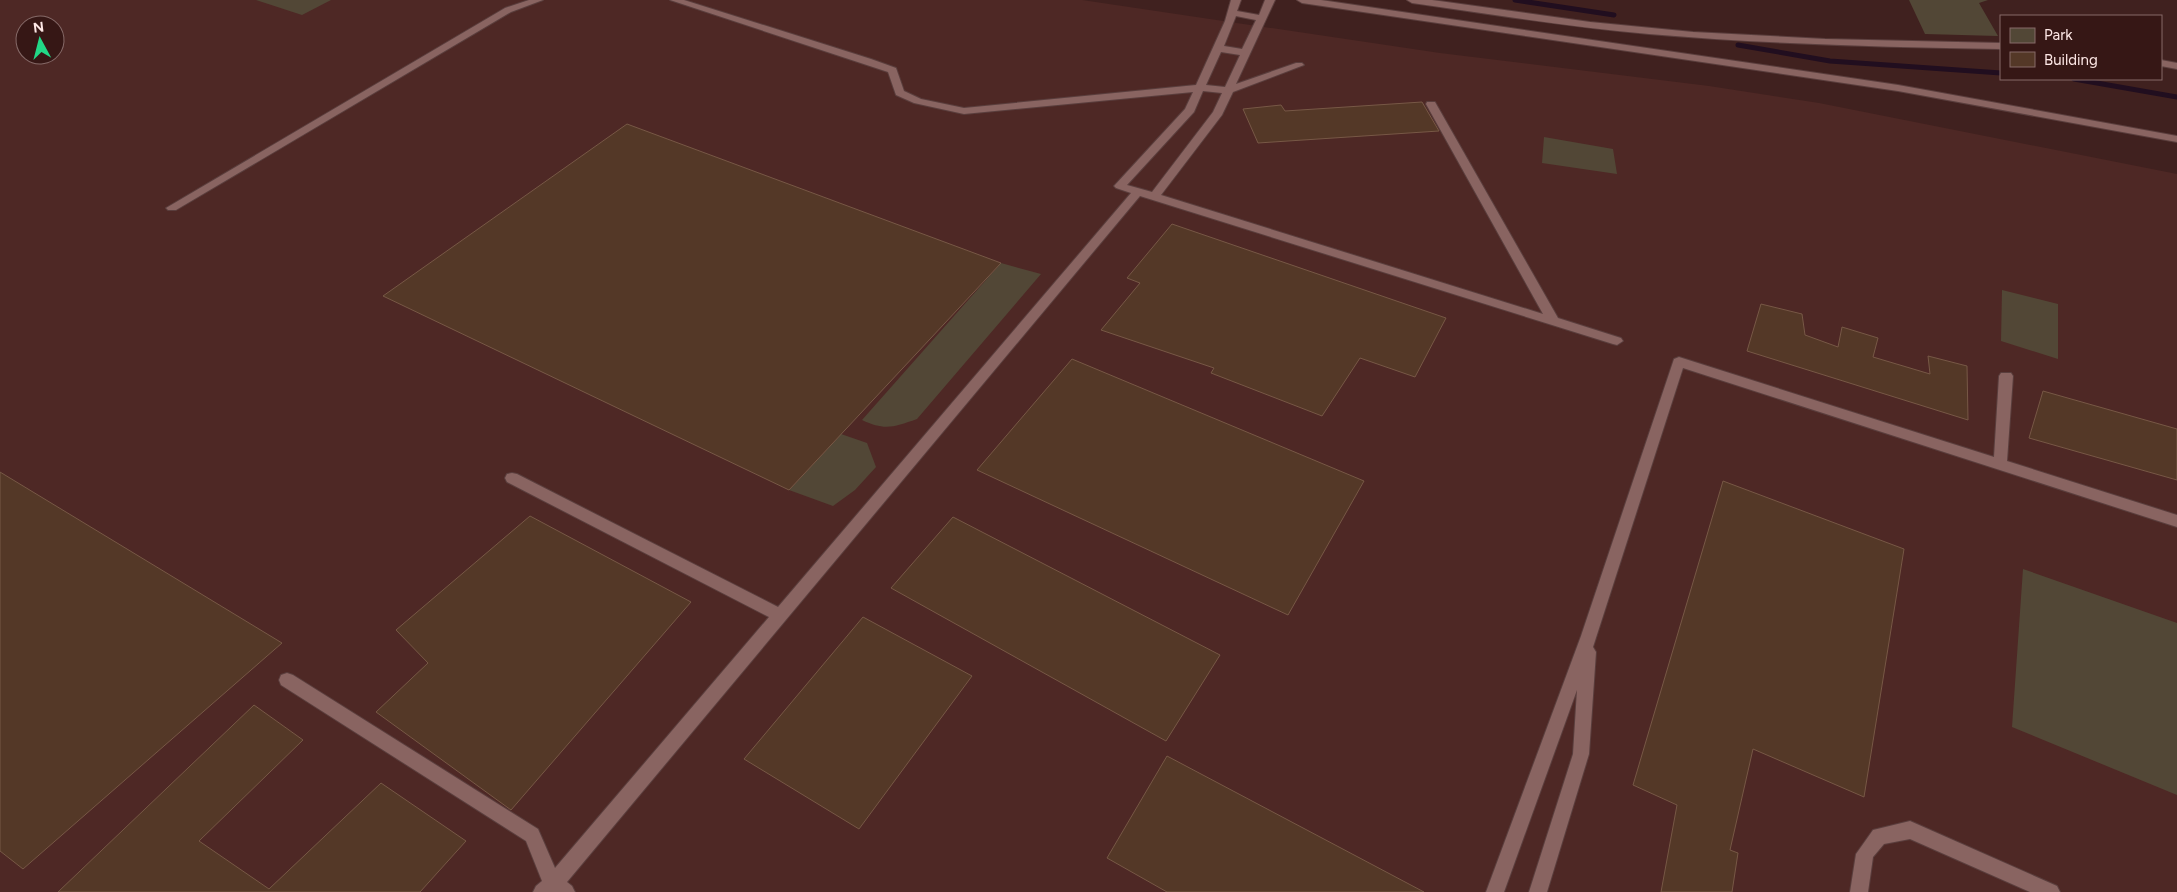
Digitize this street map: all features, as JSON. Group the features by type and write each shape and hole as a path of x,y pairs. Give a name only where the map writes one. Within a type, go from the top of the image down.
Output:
{"lane":[{"path":"172,208 508,10 538,0"},
{"path":"675,0 892,70 900,93 918,101 964,111 1199,88 1229,90 1299,65"},
{"path":"1236,0 1190,110 1120,186 1137,193 1154,196 1618,341"},
{"path":"1154,196 1218,113 1270,0"},
{"path":"1302,0 1898,88 2177,139"},
{"path":"1412,0 1564,22 1715,36 1881,44 2000,46"},
{"path":"1232,13 1262,18"},
{"path":"1217,48 1246,53"},
{"path":"2162,63 2177,66"},
{"path":"1431,104 1460,151 1554,322"},
{"path":"287,680 532,835 554,889 1137,193"},
{"path":"1495,892 1589,636 1679,362 2177,521"},
{"path":"2000,464 2006,376"},
{"path":"512,478 781,616"},
{"path":"1538,892 1581,754 1589,636"},
{"path":"1859,892 1864,854 1879,836 1910,830 2051,892"}],"shaded area":[{"path":"0,0 1082,0 1440,53 1709,86 1819,103 2177,174 2177,892 0,892"}],"green space":[{"path":"256,0 331,0 302,15"},
{"path":"1909,0 1988,0 1979,3 1998,36 1925,34"},
{"path":"1544,137 1613,149 1617,174 1542,163"},
{"path":"1001,263 1041,274 917,419 890,427 877,426 862,420"},
{"path":"2002,290 2058,304 2058,359 2001,341"},
{"path":"841,434 867,443 876,467 855,490 833,506 789,490"},
{"path":"2023,569 2177,623 2177,795 2012,727"}],"building":[{"path":"1422,102 1439,131 1258,143 1243,109 1281,105 1285,111"},
{"path":"627,124 1001,263 789,490 383,296"},
{"path":"1172,224 1446,318 1415,377 1360,358 1322,416 1211,373 1214,368 1101,330 1140,283 1127,278"},
{"path":"1761,304 1802,314 1805,335 1838,347 1842,327 1878,338 1873,357 1930,374 1928,356 1967,366 1968,420 1747,351"},
{"path":"1072,359 1364,481 1288,615 977,470"},
{"path":"2043,391 2177,429 2177,480 2029,438"},
{"path":"0,472 282,643 23,869 0,851"},
{"path":"1723,481 1904,549 1864,797 1753,749 1730,850 1738,853 1732,892 1661,892 1677,805 1633,785"},
{"path":"530,516 691,602 511,810 376,712 428,663 396,630"},
{"path":"953,517 1220,655 1166,741 891,588"},
{"path":"863,617 972,676 859,829 744,759"},
{"path":"254,705 303,740 199,841 269,889 381,783 466,841 420,892 58,892"},
{"path":"1167,756 1424,892 1167,892 1107,858"}],"waterway":[{"path":"1515,0 1614,15"},
{"path":"1738,45 1830,61 2000,73"},
{"path":"2080,80 2177,97"}]}
